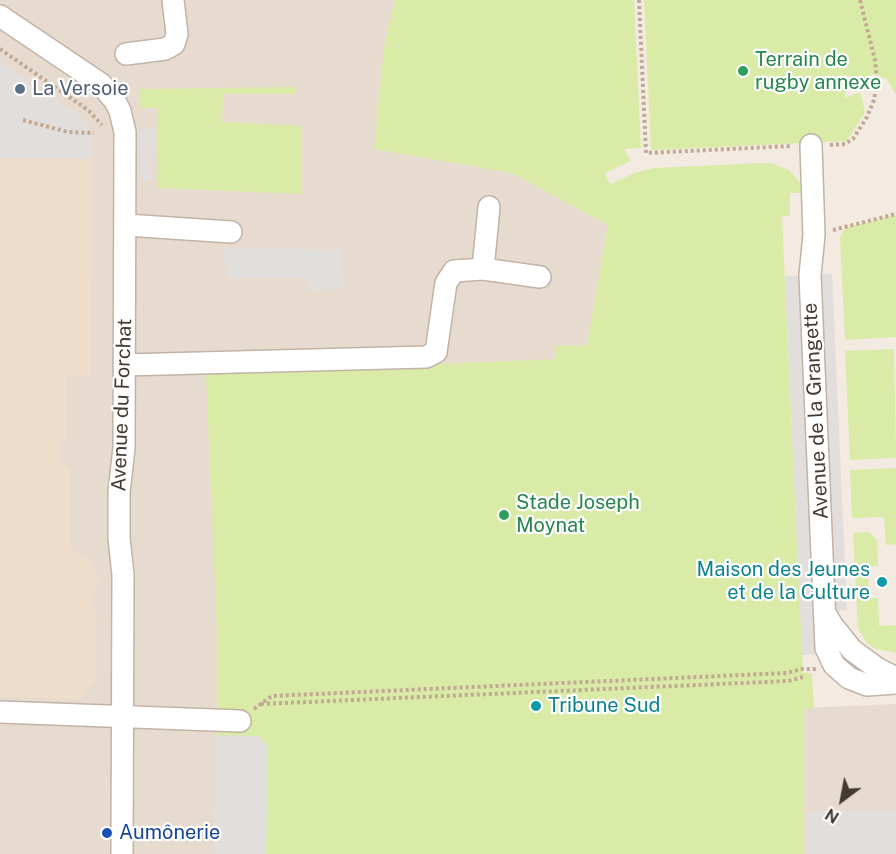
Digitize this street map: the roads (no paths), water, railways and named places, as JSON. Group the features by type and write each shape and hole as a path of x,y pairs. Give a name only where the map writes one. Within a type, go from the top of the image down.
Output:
{"street":[{"path":"126,54 165,49 174,44 177,34 173,0"},
{"name":"Avenue du Forchat","path":"0,16 93,78 115,101 125,132 124,448 119,492 123,575 122,854"},
{"name":"Avenue de la Grangette","path":"811,145 814,235 810,275 826,665"},
{"path":"483,269 489,207"},
{"path":"126,225 231,232"},
{"path":"124,365 426,357 436,352 446,283 454,271 483,269 540,277"},
{"path":"825,611 847,644 864,660 896,678"},
{"path":"847,644 842,643 833,647 826,665 858,682 877,685 896,683"},
{"path":"0,712 240,721"}],"place":[{"name":"Terrain de rugby annexe","path":"743,71"},
{"name":"La Versoie","path":"20,89"},
{"name":"Stade Joseph Moynat","path":"504,515"},
{"name":"Maison des Jeunes et de la Culture","path":"882,582"},
{"name":"Tribune Sud","path":"536,706"},
{"name":"Aumônerie","path":"107,833"}]}
